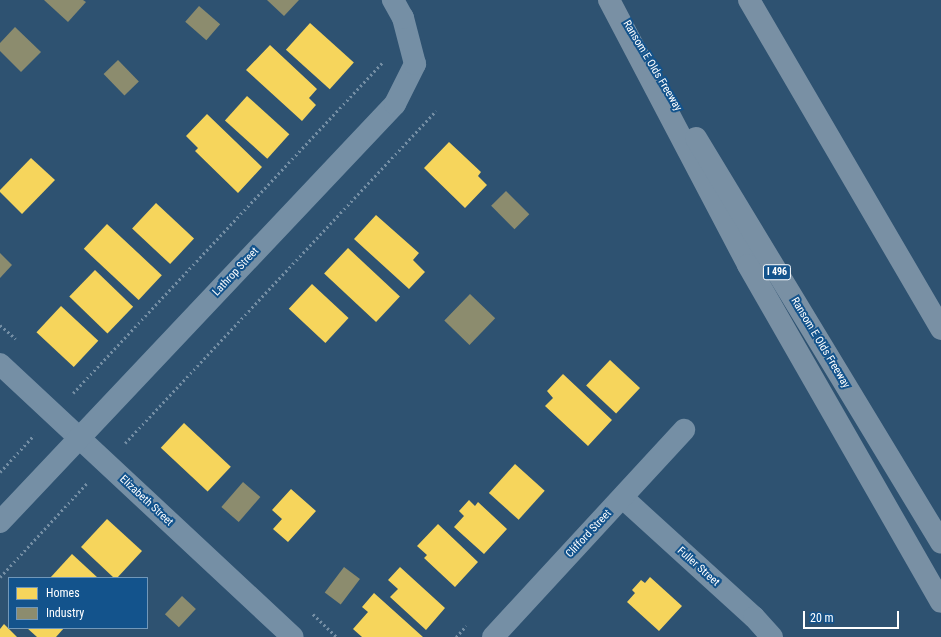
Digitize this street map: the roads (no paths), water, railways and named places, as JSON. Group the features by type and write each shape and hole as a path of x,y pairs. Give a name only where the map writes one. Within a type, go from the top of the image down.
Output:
{"highway":[{"path":"609,0 748,265 941,602"},
{"name":"Ransom E Olds Freeway","path":"612,0 941,543"},
{"path":"749,0 941,330"}],"street":[{"name":"Lathrop Street","path":"0,522 395,104 415,64 403,18 393,0"},
{"name":"Elizabeth Street","path":"0,364 293,637"},
{"name":"Clifford Street","path":"493,637 623,498 684,430"},
{"name":"Fuller Street","path":"623,498 754,617 772,637"}]}
